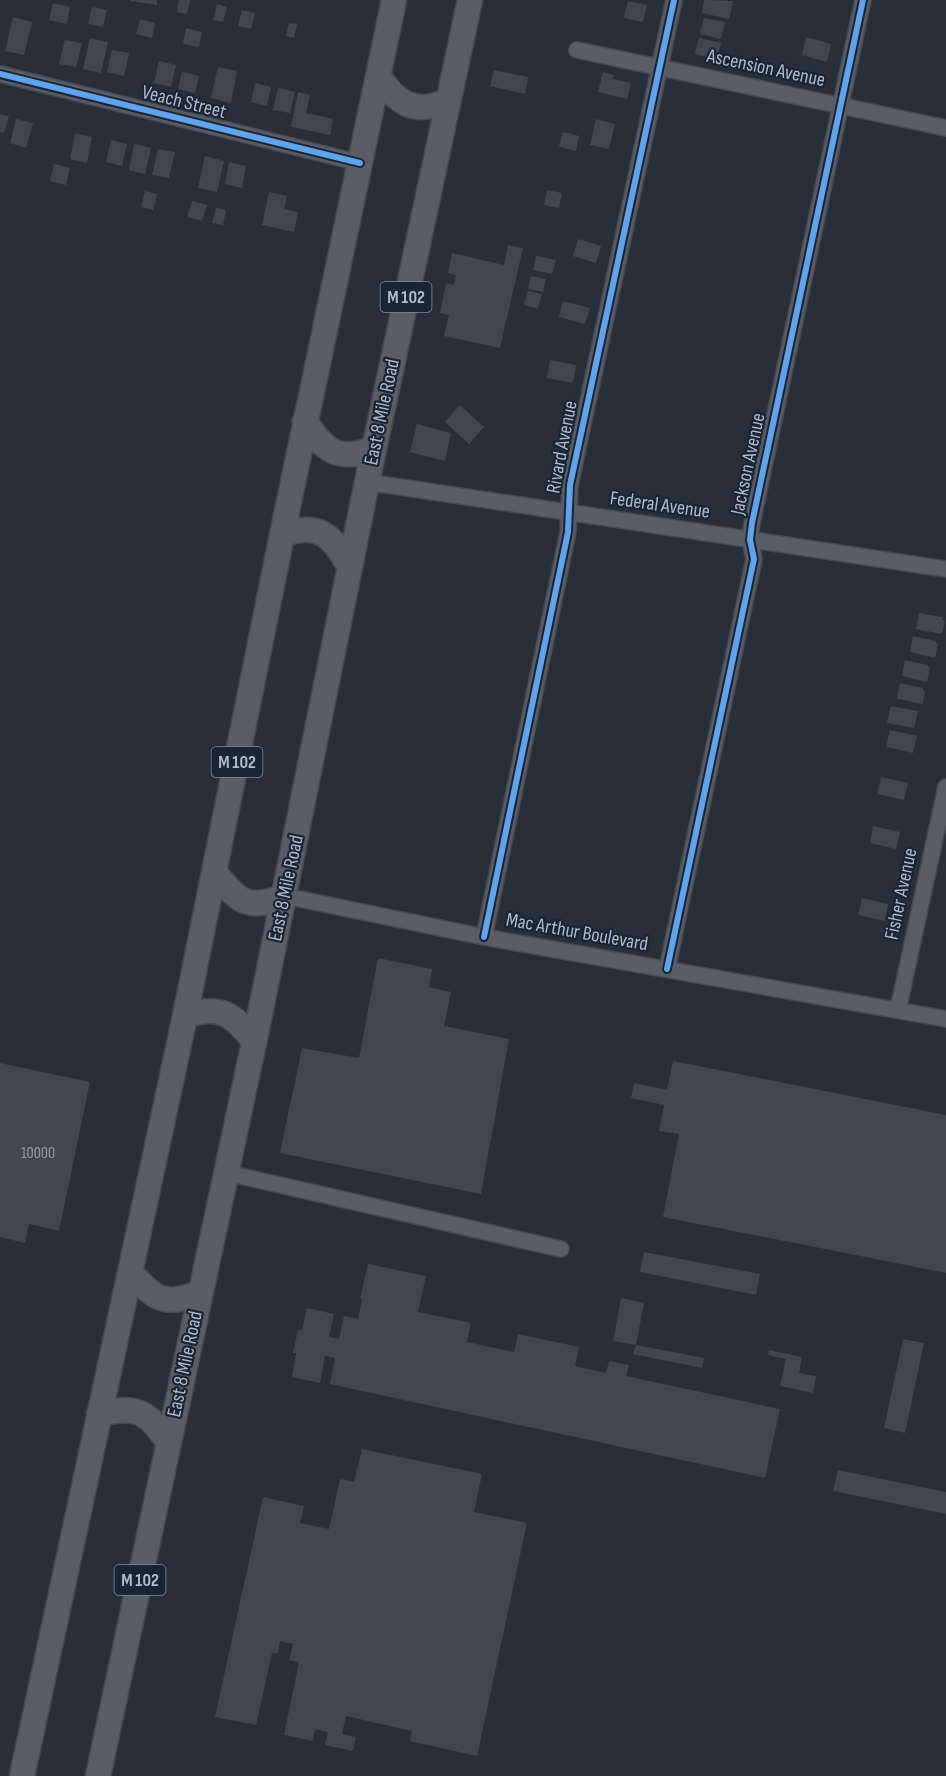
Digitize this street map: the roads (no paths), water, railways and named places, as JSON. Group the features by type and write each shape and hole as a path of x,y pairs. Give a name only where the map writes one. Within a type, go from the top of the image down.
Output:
{"highway":[{"name":"M 102","path":"28,1771 99,1414 185,1016 282,535 394,0"},
{"name":"East 8 Mile Road","path":"98,1776 227,1173 285,896 367,482 470,0"},
{"path":"378,76 388,91 406,104 424,108 434,107 448,101"},
{"path":"306,422 315,436 331,450 349,455 374,449"},
{"path":"282,535 303,529 313,529 323,533 340,548 350,568"},
{"path":"214,873 231,891 251,904 260,904 285,896"},
{"path":"185,1016 198,1012 217,1011 244,1028 254,1041"},
{"path":"130,1272 149,1292 158,1297 176,1300 200,1293"},
{"path":"99,1414 117,1410 137,1411 153,1422 169,1443"}],"street":[{"name":"Rivard Avenue","path":"484,937 568,532 570,485 674,0"},
{"name":"Jackson Avenue","path":"667,969 754,559 750,540 752,523 863,0"},
{"name":"Ascension Avenue","path":"578,50 946,128"},
{"name":"Veach Street","path":"0,74 360,163"},
{"name":"Federal Avenue","path":"367,482 946,569"},
{"name":"Fisher Avenue","path":"898,1010 946,787"},
{"name":"Mac Arthur Boulevard","path":"285,896 484,937 946,1019"},
{"path":"227,1173 561,1249"}]}
